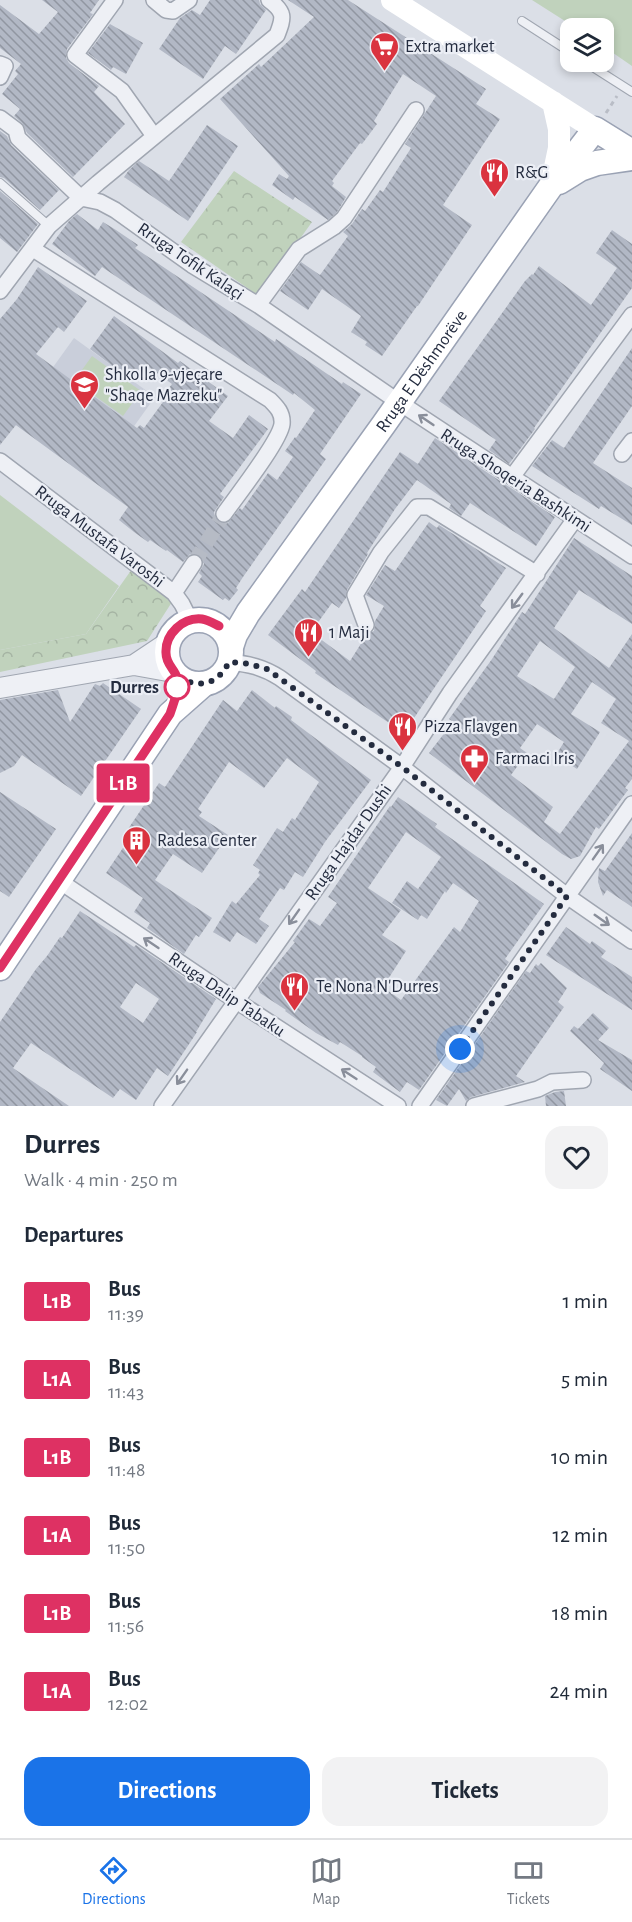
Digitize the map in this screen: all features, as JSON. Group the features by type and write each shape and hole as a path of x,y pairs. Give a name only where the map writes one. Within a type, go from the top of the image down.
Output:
{"main road":[{"path":"393,0 415,6 553,102 632,152"},
{"path":"551,186 559,148 559,129 553,102"},
{"name":"Rruga E Dëshmorëve","path":"230,654 241,624 248,613 400,403 551,186 595,129"},
{"path":"551,186 580,169 597,163 632,158"},
{"path":"170,714 177,691 175,674 168,663 166,653 167,643 172,633 180,625 199,620 248,613"},
{"path":"175,674 195,684 204,684 215,680 224,672 230,654 227,635 219,626 199,620"},
{"path":"0,968 170,714 204,684"}],"street":[{"path":"115,0 75,55 122,91 154,136"},
{"path":"154,0 166,10 173,11 189,0"},
{"path":"0,291 49,226 277,35 282,22 282,14 278,6 269,0"},
{"path":"0,63 5,66 0,77"},
{"path":"258,305 299,249 344,218 416,110"},
{"path":"0,118 16,130 18,138 81,198"},
{"name":"Rruga Tofik Kalaçi","path":"81,198 100,202 115,210 192,265 258,305 400,403"},
{"path":"33,249 270,400 280,410 283,423 277,438 224,514"},
{"path":"512,477 632,315"},
{"name":"Rruga Shoqeria Bashkimi","path":"400,403 632,556"},
{"path":"622,454 632,441"},
{"name":"Rruga Mustafa Varoshi","path":"0,461 174,593 199,620"},
{"path":"366,625 355,595 381,552 417,507 429,507 537,574"},
{"name":"Rruga Hajdar Dushi","path":"162,1106 402,767 450,693 575,519"},
{"path":"174,593 194,562"},
{"path":"134,665 167,643"},
{"path":"230,654 267,669 402,767 567,896 632,941"},
{"path":"0,688 134,665 175,674"},
{"path":"420,1106 632,804"},
{"name":"Rruga Dalip Tabaku","path":"58,880 235,1000 398,1106"},
{"path":"474,1106 538,1089 552,1082 583,1080"}],"lane":[{"path":"522,21 560,46"},
{"path":"600,72 632,92"},
{"path":"0,183 49,226"}],"path":[{"path":"595,129 623,87"}],"shaded area":[{"name":"Shkolla 9-vjeçare \"Shaqe Mazreku\"","path":"74,338 155,397 94,482 13,423"}],"green space":[{"path":"532,0 632,0 632,66 614,54 614,18 560,18"},
{"path":"234,171 312,222 259,296 181,242"},
{"path":"92,356 141,391 123,416 74,381"},
{"path":"0,495 119,586 86,634 0,650"},
{"path":"132,569 172,602 147,641 0,672 0,650 86,634"}],"building":[{"path":"42,0 99,0 90,13 93,14 67,49 66,58 69,63 99,86 94,92 125,124 73,177 27,133 22,123 14,116 20,109 2,94 18,74 15,71 21,64 0,48 0,5 39,34 58,12"},
{"path":"210,0 259,0 266,10 236,54 225,46 203,79 159,49 180,18 192,10 200,15"},
{"path":"288,0 348,0 486,89 476,104 500,119 443,205 472,225 382,356 365,345 367,342 351,332 361,316 322,289 308,310 280,291 301,262 320,275 348,236 343,232 352,224 362,209 365,211 380,190 383,192 411,148 405,144 436,96 403,74 374,121 377,124 332,181 334,183 332,186 346,197 337,212 328,220 295,197 293,200 272,185 279,174 287,179 289,176 220,99 259,64 261,67 314,17"},
{"path":"110,24 143,43 126,74 113,67 111,70 88,53"},
{"path":"207,125 238,146 188,221 124,177 139,161 169,181"},
{"path":"0,131 7,136 11,145 59,190 40,210 0,177"},
{"path":"0,191 38,224 17,252 0,238"},
{"path":"77,214 98,230 103,222 116,230 138,245 135,248 275,342 276,339 342,384 343,382 361,394 320,454 326,459 243,577 236,588 238,590 229,601 225,598 223,600 198,582 202,576 199,573 204,564 200,555 190,554 183,562 150,540 148,542 119,520 128,507 16,425 0,445 0,319 17,299 38,267 87,301 64,332 58,327 36,354 137,428 140,425 144,428 163,402 160,400 172,384 146,365 134,382 90,349 114,316 228,396 209,421 233,438 249,415 268,429 220,494 224,497 214,512 219,522 228,523 240,508 242,510 268,473 277,480 293,457 285,451 315,410 294,393 293,395 102,267 95,276 52,244"},
{"path":"612,230 632,244 632,288 509,464 489,450 496,440 439,401 525,281 539,266 591,305 617,268 596,253"},
{"path":"632,348 632,406 593,463 632,488 632,525 601,506 599,509 532,466 552,440 564,448"},
{"path":"435,438 555,517 536,546 470,503 461,516 449,508 451,504 417,480 395,509 367,553 347,590 346,598 339,608 332,603 311,632 350,661 367,634 374,631 375,621 384,606 366,595 385,565 395,571 429,522 437,528 439,525 506,568 480,606 486,611 404,733 315,673 316,671 268,635 302,589 305,592 400,452 418,464"},
{"path":"574,538 632,576 632,624 579,590 554,628 609,668 632,634 632,779 625,788 628,790 599,829 596,827 580,856 571,859 429,753 453,722 449,719 522,612 525,614","holes":["540,641 575,667 554,699 517,676","592,682 616,699 601,723 629,741 560,834 544,822 553,807 511,775 527,753 520,748 537,724 564,742 556,755 577,769 600,732 571,714"]},
{"path":"103,683 141,709 81,796 22,755 14,766 0,773 0,700 58,690 70,722 95,684 100,686"},
{"path":"252,690 275,708 276,706 292,717 291,720 371,780 325,842 303,877 295,872 284,890 280,888 259,919 269,926 256,944 237,932 230,942 213,932 232,901 236,904 260,875 258,873 260,870 253,865 277,828 283,832 292,818 295,820 319,782 287,758 264,788 229,762 198,809 202,812 199,816 228,835 202,873 173,854 155,880 212,918 199,937 196,935 184,954 147,928 150,923 134,912 143,898 106,873 133,833 128,829 159,783 165,787 223,700 237,711"},
{"path":"0,792 56,829 9,897 0,891"},
{"path":"398,797 437,824 435,827 544,904 505,959 509,962 419,1090 407,1082 400,1092 373,1072 376,1067 362,1056 340,1042 338,1045 316,1033 260,993 258,987 295,942 293,941 309,919 320,926 337,903 328,897","holes":["406,832 441,857 418,889 407,881 392,903 418,920 421,915 427,919 445,891 446,893 453,883 479,901 460,932 454,927 401,1000 383,987 406,951 382,935 401,910 368,888"]},
{"path":"632,833 632,907 607,890 603,896 598,882 599,868 605,871"},
{"path":"80,911 134,947 136,945 216,999 168,1076 157,1068 136,1100 120,1089 113,1098 31,1043 13,1068 69,1106 0,1106 0,1022 36,969 60,937 62,938","holes":["136,983 159,999 143,1023 120,1007"]},
{"path":"566,927 590,944 592,941 606,951 601,957 632,977 632,1010 546,955"},
{"path":"541,963 567,988 558,1002 564,1007 516,1076 525,1082 471,1097 466,1101 459,1089 447,1106 436,1100 526,971 530,973 536,964 538,966"},
{"path":"593,1013 609,1028 598,1040 632,1060 632,1091 600,1069 604,1063 570,1031 574,1026 578,1029"},
{"path":"564,1091 566,1106 546,1106 545,1096"}],"tunnel":[{"path":"194,563 224,514"}],"bus line":[{"name":"L1B","path":"0,968 170,714 177,691 177,677 168,663 166,653 167,643 172,633 180,625 190,620 208,620 219,626"}],"place":[{"name":"Extra market","path":"384,72"},
{"name":"R&G","path":"494,198"},
{"name":"Shkolla 9-vjeçare \"Shaqe Mazreku\"","path":"84,410"},
{"name":"1 Maji","path":"308,658"},
{"name":"Durres","path":"177,687"},
{"name":"Pizza Flavgen","path":"403,752"},
{"name":"Farmaci Iris","path":"474,784"},
{"name":"Radesa Center","path":"136,866"},
{"name":"Te Nona N'Durres","path":"295,1012"}],"route":[{"path":"177,687 177,691 177,677 195,684 215,680 224,672 229,662 250,664 267,669 402,767 567,896 460,1049"}]}
